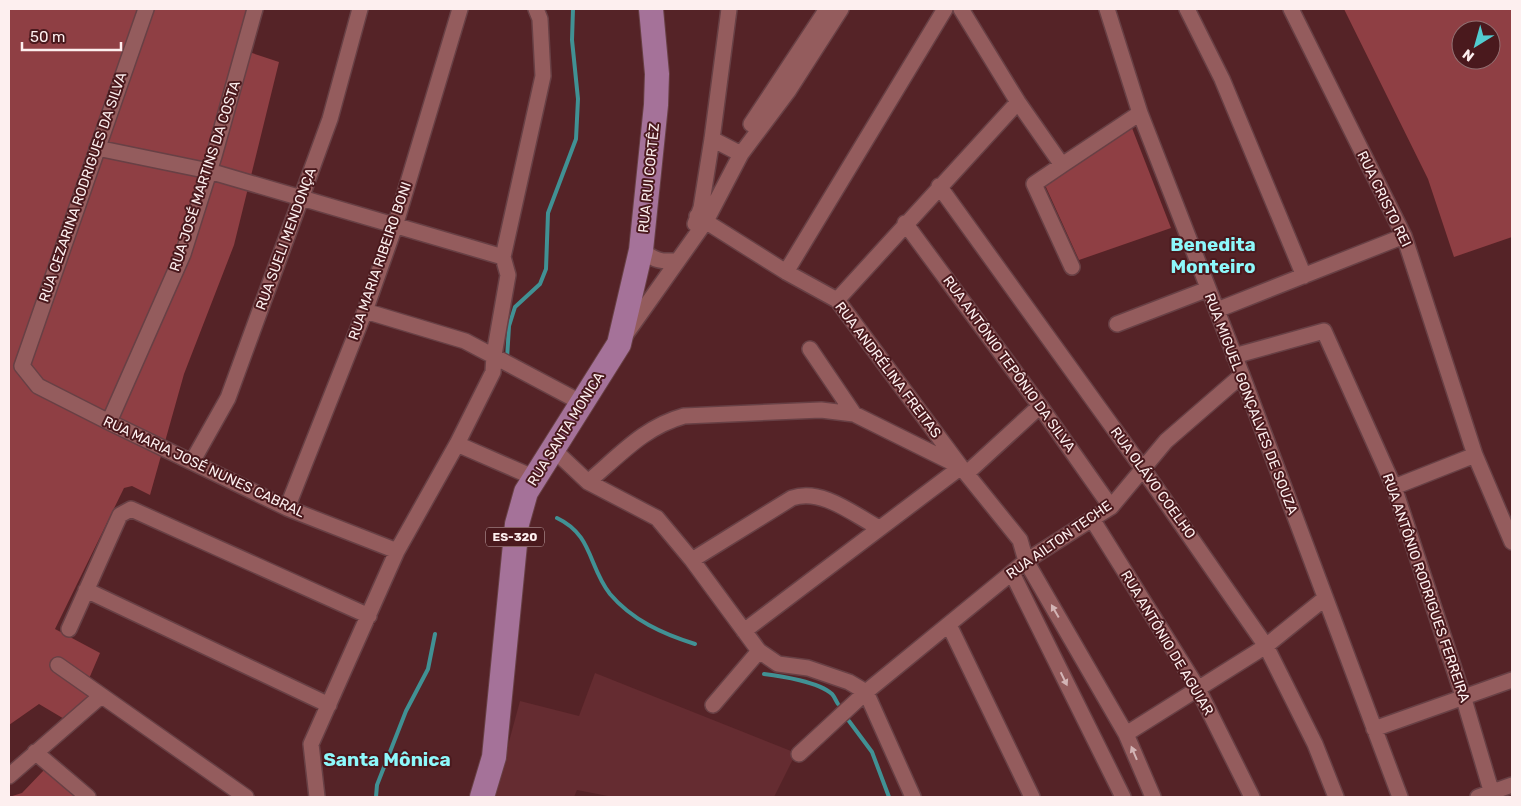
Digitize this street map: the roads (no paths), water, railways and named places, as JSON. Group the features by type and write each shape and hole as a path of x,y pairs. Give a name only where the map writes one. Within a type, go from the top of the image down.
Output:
{"main road":[{"name":"RUA RUI CORTÊZ","path":"619,344 641,250 656,105 657,74 651,9"},
{"name":"RUA SANTA MONICA","path":"482,797 494,757 517,524 526,492 619,344"}],"street":[{"name":"RUA CEZARINA RODRIGUES DA SILVA","path":"22,366 146,9"},
{"name":"RUA JOSÉ MARTINS DA COSTA","path":"109,422 183,254 209,171 255,9"},
{"name":"RUA SUELI MENDONÇA","path":"192,462 228,398 330,119 360,9"},
{"name":"RUA MARIA RIBEIRO BONI","path":"286,508 365,312 395,226 460,9"},
{"path":"317,797 312,744 398,551 457,444 493,372 494,354 508,275 503,257 542,76 540,19 536,9"},
{"path":"701,215 729,9"},
{"path":"701,215 737,152 784,87 826,18 841,9"},
{"path":"786,272 945,9"},
{"path":"961,9 1018,102 1062,165"},
{"name":"RUA MIGUEL GONÇALVES DE SOUZA","path":"1107,9 1140,113 1242,375 1324,600 1400,797"},
{"path":"1187,9 1222,79 1304,276"},
{"name":"RUA CRISTO REI","path":"1291,9 1404,236 1475,455 1512,542"},
{"path":"837,300 905,222 1018,102"},
{"path":"1072,267 1034,184 1140,113"},
{"path":"712,139 737,152"},
{"path":"97,148 209,171 503,257"},
{"name":"RUA OLÁVO COELHO","path":"939,186 1143,469 1266,646 1314,744 1336,797"},
{"name":"RUA ANDRÉLINA FREITAS","path":"701,215 786,272 837,300 964,470 1020,540 1026,561 1126,734 1153,797"},
{"name":"RUA SANTA MONICA","path":"619,344 678,260 690,240 701,215"},
{"name":"RUA ANTÔNIO TEPÔNIO DA SILVA","path":"905,222 1040,406 1111,507"},
{"path":"1216,310 1404,236"},
{"path":"641,250 652,259 665,262 678,260"},
{"path":"1118,324 1208,289"},
{"path":"365,312 465,342 494,354 582,403"},
{"name":"RUA ANTÔNIO RODRIGUES FERREIRA","path":"1234,356 1324,331 1394,486 1463,696 1487,796"},
{"path":"810,349 854,414"},
{"name":"RUA MARIA JOSÉ NUNES CABRAL","path":"22,366 38,386 109,422 286,508 398,551"},
{"name":"RUA AILTON TECHE","path":"800,754 866,692 1026,561 1111,507 1166,441 1242,375"},
{"path":"744,630 879,528 964,470 1040,406"},
{"path":"588,482 644,432 663,422 684,416 821,410 854,414 964,470"},
{"path":"457,444 535,478"},
{"path":"553,449 588,482 657,518 692,560 759,651 778,664 808,668 849,682 866,692 913,797"},
{"path":"1394,486 1475,455"},
{"path":"692,560 792,498 802,495 822,497 879,528"},
{"path":"69,629 120,516 131,509 369,616"},
{"name":"RUA ANTÔNIO DE AGUIAR","path":"1092,519 1197,688 1252,797"},
{"path":"1012,573 1122,797"},
{"path":"86,590 329,705"},
{"path":"1126,734 1266,646 1324,600"},
{"path":"949,624 1032,797"},
{"path":"713,705 759,651"},
{"path":"58,665 246,797"},
{"path":"1374,729 1512,680"},
{"path":"9,776 101,696"},
{"path":"35,752 88,797"},
{"path":"1487,796 1512,785"}],"waterway":[{"path":"507,359 509,326 515,307 540,284 546,269 548,213 576,139 578,99 572,40 573,9"},
{"path":"557,518 569,525 584,542 603,583 619,603 638,619 660,631 695,644"},
{"path":"376,797 377,785 406,711 428,669 435,634"},
{"path":"764,674 800,680 818,686 832,694 838,704"},
{"path":"849,721 872,752 889,797"}],"district":[{"name":"Benedita Monteiro","path":"1213,255"},
{"name":"Santa Mônica","path":"387,759"}]}
